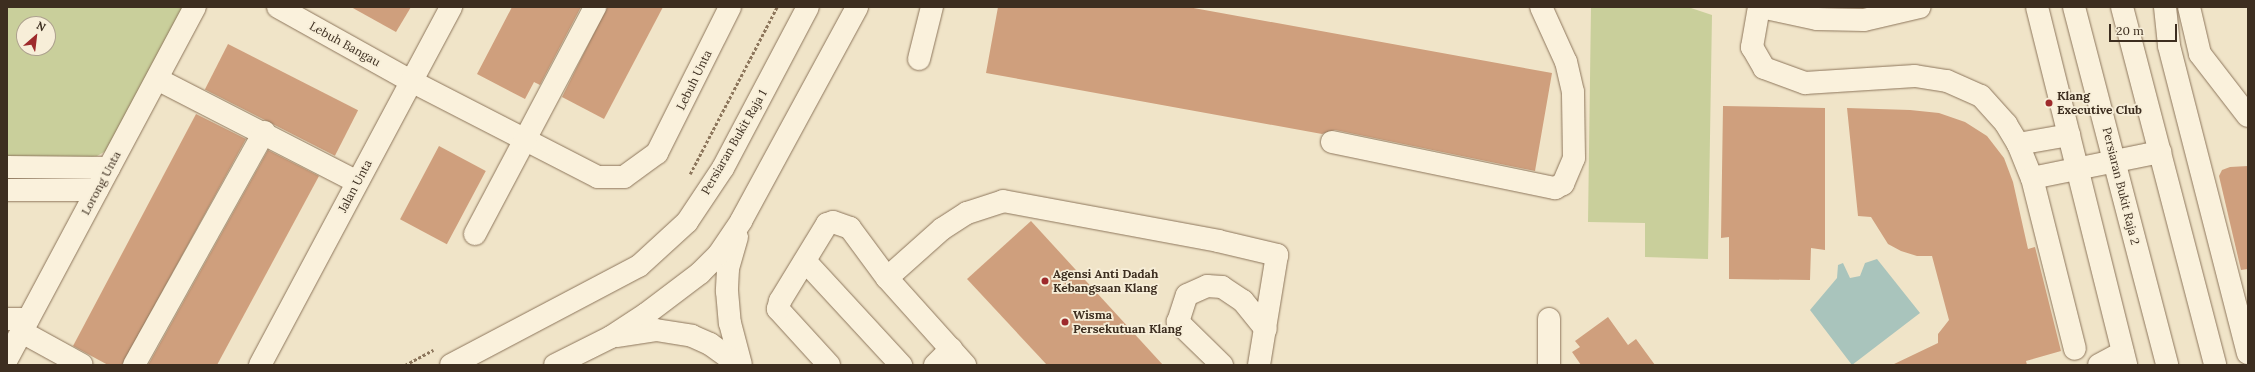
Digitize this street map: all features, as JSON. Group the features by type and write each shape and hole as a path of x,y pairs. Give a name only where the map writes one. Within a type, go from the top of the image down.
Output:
{"street":[{"name":"Lorong Unta","path":"7,359 19,323 97,190 196,7"},
{"name":"Lebuh Bangau","path":"278,7 411,81 598,178 624,177 658,153"},
{"name":"Jalan Unta","path":"260,365 451,7"},
{"path":"475,234 523,140 595,7"},
{"name":"Lebuh Unta","path":"658,153 730,7"},
{"name":"Persiaran Bukit Raja 1","path":"451,365 639,266 687,222 722,168 808,7"},
{"path":"555,365 610,337 700,273 719,254 741,221 856,7"},
{"path":"918,59 932,7"},
{"path":"1332,142 1555,188 1563,184 1574,158 1573,92 1566,62 1541,7"},
{"path":"1920,7 1864,20 1817,19 1760,7 1752,47 1764,68 1806,83 1915,76 1947,81 1981,96 2006,124 2018,144 2032,178 2075,349"},
{"path":"2037,7 2125,358 2099,365"},
{"name":"Persiaran Bukit Raja 2","path":"2074,7 2167,365"},
{"path":"2122,7 2215,365"},
{"path":"2165,7 2169,46 2248,353"},
{"path":"2189,7 2200,54 2248,116"},
{"path":"157,78 264,132 357,182"},
{"path":"134,365 264,132"},
{"path":"2018,144 2069,136"},
{"path":"2032,178 2160,152"},
{"path":"7,167 109,168"},
{"path":"7,190 97,190"},
{"path":"887,278 942,229 967,214 1003,201 1218,241 1277,255 1259,365"},
{"path":"740,365 730,323 727,291 728,269 741,221"},
{"path":"829,365 778,309 780,301 827,224 840,222 850,228 887,278 966,365"},
{"path":"805,261 901,365"},
{"path":"1222,365 1178,322 1187,295 1207,286 1222,288 1243,301 1266,329"},
{"path":"1549,320 1549,365"},
{"path":"19,323 82,365"},
{"path":"610,337 656,330 692,336 710,344 740,365"},
{"path":"935,365 951,349"}],"path":[{"path":"687,179 777,7"},
{"path":"405,365 440,346"}],"green space":[{"path":"7,7 189,7 113,147 97,156 66,162 7,159"},
{"path":"1591,7 1688,7 1712,15 1708,259 1645,257 1645,223 1588,222"}],"water":[{"path":"1877,259 1920,313 1852,365 1810,310 1837,278 1838,265 1843,263 1850,278 1860,276 1865,263"}],"building":[{"path":"351,7 411,7 396,32"},
{"path":"512,7 581,7 540,85 534,82 525,99 477,74"},
{"path":"607,7 663,7 604,119 562,97"},
{"path":"998,7 1188,7 1552,73 1535,171 1335,130 1322,134 986,73"},
{"path":"228,44 358,110 335,156 205,89"},
{"path":"1723,106 1825,108 1825,250 1811,248 1810,280 1729,279 1729,237 1721,238"},
{"path":"1847,108 1910,110 1939,113 1965,122 1987,136 2004,158 2013,182 2028,249 2035,247 2061,351 2026,361 2027,365 1892,365 1938,343 1938,334 1949,320 1932,256 1917,256 1901,251 1888,244 1871,217 1858,216"},
{"path":"196,114 246,139 122,365 108,365 73,346"},
{"path":"439,146 486,171 447,244 400,219"},
{"path":"268,150 319,176 217,365 148,365"},
{"path":"2248,166 2248,269 2241,270 2219,176 2222,170 2230,167"},
{"name":"Wisma Persekutuan Klang","path":"1031,221 1163,365 1047,365 967,279"},
{"path":"1608,317 1628,345 1636,339 1655,365 1581,365 1572,352 1580,347 1575,341"}],"place":[{"name":"Klang Executive Club","path":"2049,103"},
{"name":"Agensi Anti Dadah Kebangsaan Klang","path":"1045,281"},
{"name":"Wisma Persekutuan Klang","path":"1065,322"}]}
